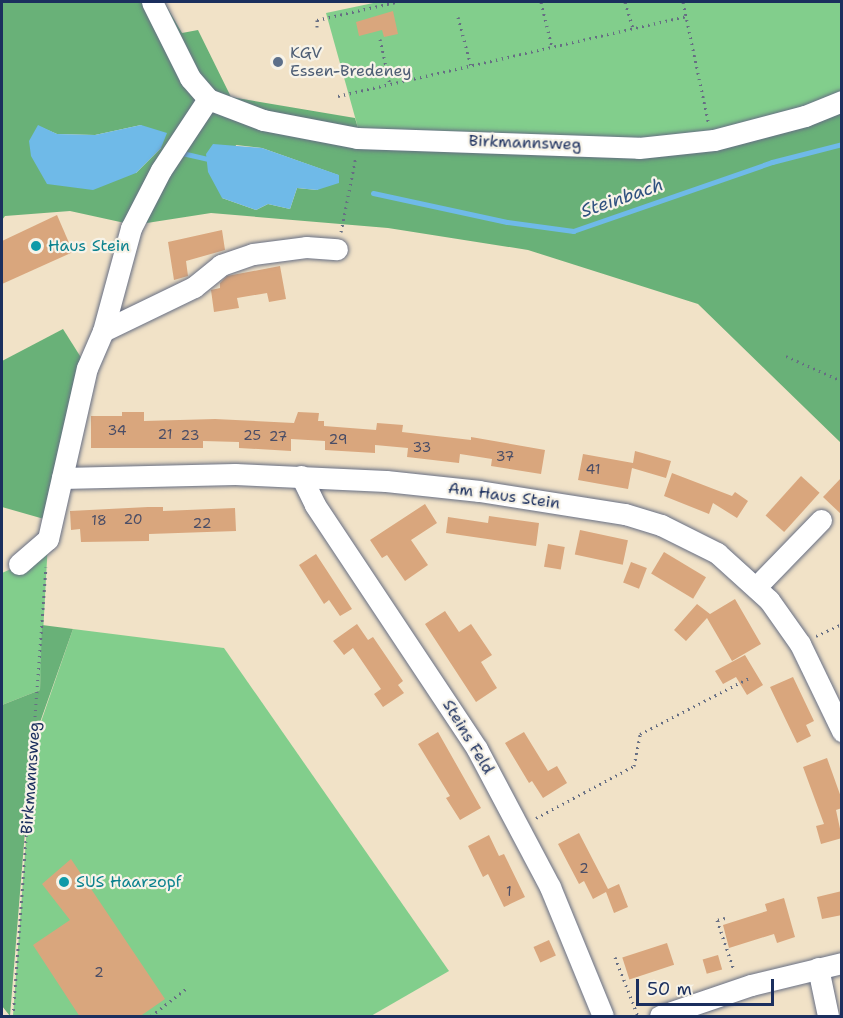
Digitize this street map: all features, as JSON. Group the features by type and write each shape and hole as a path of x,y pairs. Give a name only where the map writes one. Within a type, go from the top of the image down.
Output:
{"street":[{"name":"Birkmannsweg","path":"152,2 190,78 208,99 263,120 347,132 639,148 714,140 805,116 842,101"},
{"path":"19,564 48,539 87,368 103,331 131,228 161,170 208,99"},
{"path":"103,331 194,287 221,266 254,254 306,247 337,249"},
{"name":"Am Haus Stein","path":"62,478 301,476 479,491 625,514 693,538 757,586 800,644 842,731"},
{"name":"Steins Feld","path":"301,476 315,505 477,749 520,826 584,963 603,1017"},
{"path":"757,586 821,520"},
{"path":"660,1017 751,985 842,963"},
{"path":"818,968 828,1017"}],"path":[{"path":"317,27 318,20 396,2"},
{"path":"541,2 552,48"},
{"path":"625,2 633,29"},
{"path":"683,2 708,120"},
{"path":"338,96 686,16"},
{"path":"458,17 471,66"},
{"path":"380,39 390,85"},
{"path":"337,249 352,192 347,132"},
{"path":"786,356 842,381"},
{"name":"Birkmannsweg","path":"12,1017 48,539"},
{"path":"800,644 842,624"},
{"path":"520,826 634,766 640,734 751,676"},
{"path":"725,918 717,920 736,979"},
{"path":"615,957 638,1017"},
{"path":"151,1017 187,988"}],"green space":[{"path":"2,2 164,2 182,33 198,30 231,97 355,118 360,135 640,151 841,101 841,443 698,304 528,250 388,228 211,213 134,225 70,211 5,216 2,220","holes":["141,125 161,148 136,173 38,126 57,134 95,135","236,145 262,148 338,175 317,190 297,188 290,209 268,204 256,210 222,198"]},
{"path":"378,2 841,2 841,100 713,139 360,135 326,13"},
{"path":"63,329 87,367 51,521 2,507 2,361"},
{"path":"48,541 40,690 2,705 2,573 20,565"},
{"path":"42,625 73,629 32,745 10,1016 2,1006 2,705 40,690"},
{"path":"73,629 224,648 449,971 371,1016 13,1016 33,745"}],"water":[{"path":"38,125 57,134 95,135 141,125 167,133 161,148 136,173 93,190 47,184 31,156 29,141"},
{"path":"213,144 262,148 339,175 339,183 317,190 297,188 290,209 268,204 256,210 222,198 208,172 206,154"}],"building":[{"path":"393,11 398,34 384,37 382,30 359,36 356,22"},
{"name":"Haus Stein","path":"57,215 73,252 2,284 2,241"},
{"path":"222,230 225,250 186,261 188,276 174,280 168,242"},
{"path":"280,266 286,299 269,302 267,293 237,298 239,308 214,312 211,290 220,288 220,283 227,276"},
{"path":"122,412 144,412 144,421 215,419 294,423 298,412 319,413 318,421 324,421 324,426 376,430 377,423 403,425 402,432 471,440 471,437 545,450 541,474 491,466 492,459 460,454 459,463 407,457 408,448 375,445 375,453 325,450 325,441 291,439 291,451 239,448 239,442 203,441 203,448 91,448 91,416 122,416"},
{"path":"635,451 671,461 666,478 632,468 628,489 578,480 583,454 633,463"},
{"path":"672,473 732,496 735,492 748,501 737,518 713,503 709,514 664,496"},
{"path":"801,476 820,493 784,532 766,515"},
{"path":"842,477 842,515 823,497"},
{"path":"425,504 437,523 411,540 428,565 405,581 387,555 382,558 370,540"},
{"path":"163,507 163,511 235,508 236,531 149,534 149,541 81,542 80,529 71,530 70,511"},
{"path":"489,516 539,523 536,546 446,533 448,517 488,523"},
{"path":"580,530 628,540 623,565 575,554"},
{"path":"548,544 565,547 561,570 544,567"},
{"path":"664,552 706,577 693,599 651,573"},
{"path":"316,554 352,609 340,616 329,600 324,604 299,565"},
{"path":"631,562 647,568 639,589 623,583"},
{"path":"735,599 761,644 732,661 707,618 686,641 674,630 697,604 710,614"},
{"path":"445,611 459,632 471,624 492,655 481,662 497,688 476,702 425,624"},
{"path":"357,624 368,640 373,637 403,681 398,685 404,693 383,707 374,694 381,689 353,648 344,655 333,641"},
{"path":"745,655 763,685 747,695 736,677 723,684 715,671"},
{"path":"793,677 814,721 806,725 811,736 797,743 770,687"},
{"path":"438,732 481,808 460,820 446,798 450,796 418,744"},
{"path":"524,732 548,771 557,766 567,783 543,798 532,781 529,783 505,743"},
{"path":"827,758 842,800 842,808 836,810 842,838 821,844 816,826 824,824 803,767"},
{"path":"579,833 608,889 619,884 628,907 614,913 606,892 593,899 584,881 579,884 558,844"},
{"path":"489,835 499,856 504,854 525,897 504,907 488,874 483,877 468,846"},
{"path":"71,859 165,999 139,1017 80,1017 33,945 70,920 42,884"},
{"path":"842,891 842,915 822,919 817,897"},
{"path":"784,898 795,937 777,943 774,934 729,948 723,925 767,911 765,904"},
{"path":"549,940 556,956 540,962 533,947"},
{"path":"667,943 674,965 629,979 622,958"},
{"path":"718,955 722,969 707,974 703,959"}],"waterway":[{"name":"Steinbach","path":"373,193 507,222 573,231 772,162 842,144"},
{"path":"182,153 207,159"}],"place":[{"name":"KGV Essen-Bredeney","path":"278,62"},
{"name":"Haus Stein","path":"36,246"},
{"name":"SUS Haarzopf","path":"64,882"}]}
